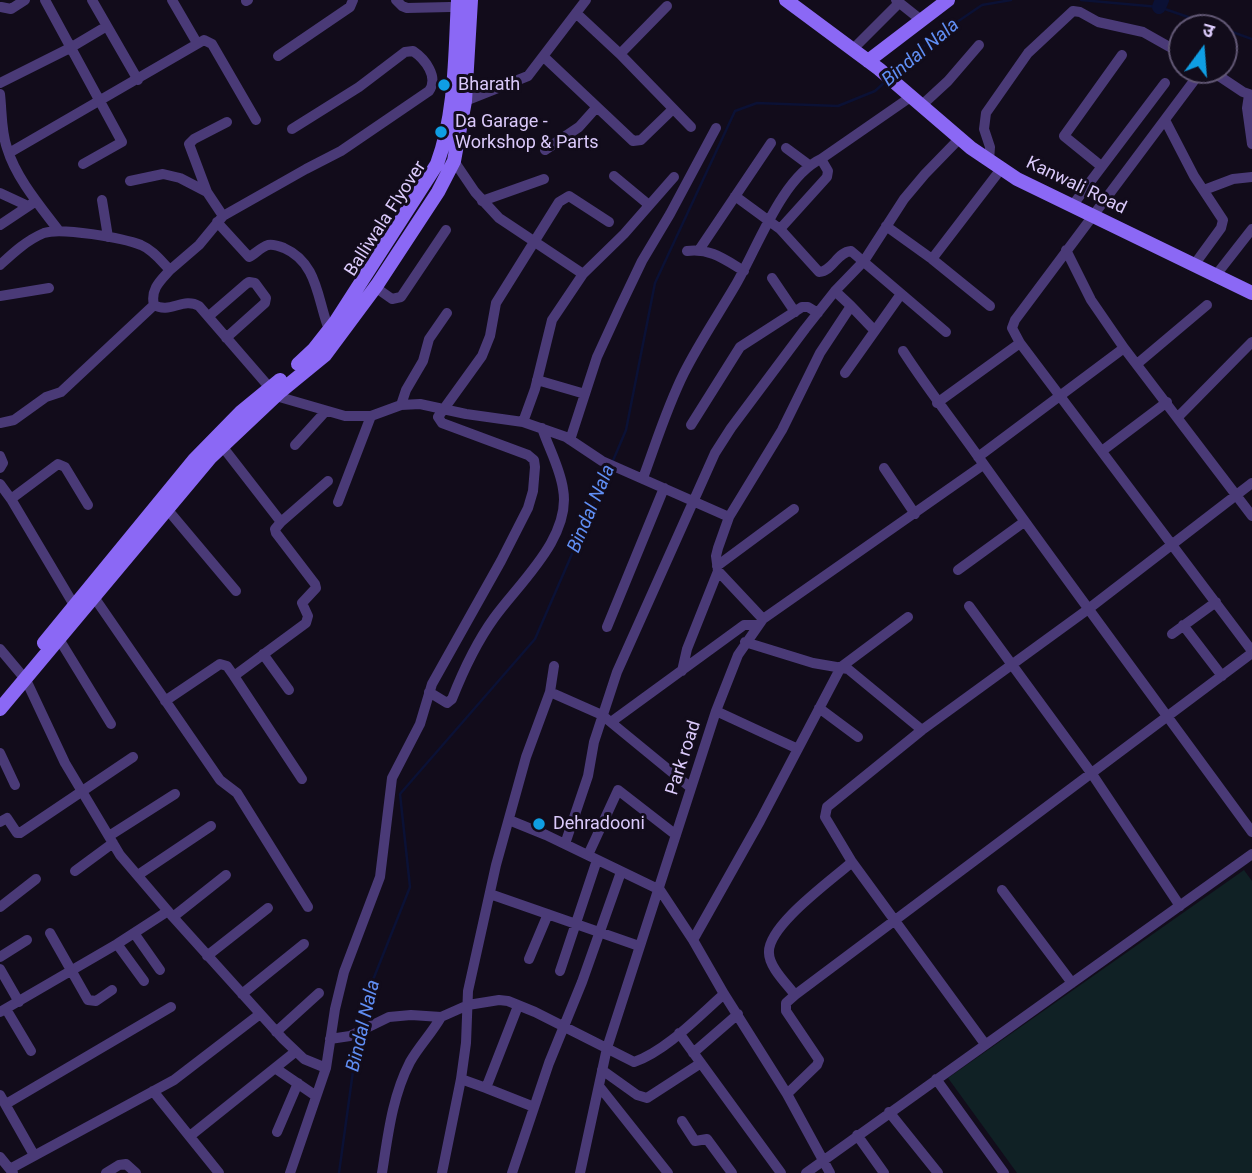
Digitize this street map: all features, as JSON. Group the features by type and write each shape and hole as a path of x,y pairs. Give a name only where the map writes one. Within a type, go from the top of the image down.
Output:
{"street":[{"path":"1,7 11,9 25,0"},
{"path":"45,0 122,142 83,164"},
{"path":"92,0 138,80"},
{"path":"172,0 197,43"},
{"path":"278,56 350,7 353,0"},
{"path":"0,695 60,639 222,446 273,392 314,355 327,324 421,179 435,153 444,106 455,2 407,8 396,0"},
{"path":"314,355 325,355 375,287 438,192 454,161 465,101 471,0"},
{"path":"465,101 528,76 586,0"},
{"path":"786,0 874,65 921,20 948,0"},
{"path":"853,50 898,1 921,20"},
{"name":"Balliwala Flyover","path":"314,355 437,164 443,148 451,101 455,2"},
{"path":"620,54 667,6"},
{"path":"932,259 995,164 984,129 986,113 1028,53 1073,11 1098,22 1143,32 1168,46"},
{"path":"576,13 691,127"},
{"path":"0,83 107,26"},
{"path":"9,153 204,40 212,44 256,120"},
{"path":"643,478 683,374 790,188 809,165 912,96 948,81 979,45"},
{"path":"154,304 155,288 170,270 199,245 220,219 378,128 429,91 433,83 432,74 417,53 405,52 359,87 292,130"},
{"path":"1101,166 1065,136 1122,55"},
{"path":"544,57 628,139 636,142 641,140 673,109"},
{"name":"Kanwali Road","path":"874,65 960,138 1017,179 1252,293"},
{"path":"1072,206 1165,83"},
{"path":"787,1094 819,1060 786,1011 786,1003 1252,652 1020,343 1014,333 1013,324 1192,84"},
{"path":"1233,84 1251,95 1247,108 1252,144"},
{"path":"0,94 4,136 9,153 32,203 59,231"},
{"path":"545,150 579,127 596,108"},
{"path":"1165,120 1223,220 1223,224 1194,265"},
{"path":"227,122 194,139 190,144 220,219 249,257 264,247 273,245 295,253 303,260 313,278 327,324"},
{"path":"570,440 597,357 642,261 716,128"},
{"path":"565,844 591,764 602,715 630,641 723,439 835,291 864,261 925,174 960,138"},
{"path":"699,250 771,143"},
{"path":"786,148 809,165"},
{"path":"780,229 828,174 821,159"},
{"path":"454,161 482,201 499,218 583,274"},
{"path":"130,181 163,174 180,178 207,191"},
{"path":"614,176 649,205"},
{"path":"523,422 537,380 551,320 583,274 624,234 674,177"},
{"path":"1205,190 1233,179 1252,177"},
{"path":"482,201 544,178"},
{"path":"0,192 32,203"},
{"path":"290,1173 326,1069 344,972 380,877 392,778 420,724 429,692 522,520 535,478 534,460 528,456 442,424 438,417 481,356 490,336 496,303 549,216 566,196 609,222"},
{"path":"736,196 780,229 819,272 825,271 849,250 946,332"},
{"path":"102,201 107,237"},
{"path":"0,225 32,203"},
{"path":"886,226 990,306"},
{"path":"1216,275 1252,229"},
{"path":"375,287 392,299 401,297 446,230"},
{"path":"0,265 17,249 32,240 46,232 59,231 107,237 142,246 170,270"},
{"path":"1066,250 1091,300 1124,348 1252,516"},
{"path":"687,251 712,252 744,271"},
{"path":"772,278 795,312"},
{"path":"209,316 249,282 255,284 266,298 265,303 226,338"},
{"path":"0,296 48,288"},
{"path":"835,291 874,330"},
{"path":"845,373 901,294"},
{"path":"154,304 166,309 193,302 209,316 273,392 325,412 345,416 371,416 401,405 421,404 523,422 570,440 602,461 729,517"},
{"path":"0,423 13,421 46,397 61,392 154,304"},
{"path":"1137,364 1207,305"},
{"path":"691,425 740,347 805,306 818,313"},
{"path":"682,671 687,649 718,569 718,548 729,517 782,430 820,353 851,306"},
{"path":"401,405 406,390 423,361 429,339 447,313"},
{"path":"1178,417 1252,342"},
{"path":"937,403 1020,343"},
{"name":"Park road","path":"579,1173 607,1048 716,710 730,669 745,642 760,622 915,514 1059,396 1124,348"},
{"path":"903,351 937,403 1087,610 1252,832"},
{"path":"537,380 585,394"},
{"path":"0,709 74,605 194,460 241,412 273,392"},
{"path":"1102,452 1167,402"},
{"path":"295,445 325,412"},
{"path":"338,502 371,416"},
{"path":"429,692 444,702 449,702 481,637 552,540 560,519 564,490 542,428"},
{"path":"222,446 281,522"},
{"path":"0,456 3,463 0,468"},
{"path":"11,499 58,464 65,467 88,505"},
{"path":"884,468 915,514"},
{"path":"234,676 306,623 308,616 302,603 316,588 315,584 275,529 328,481"},
{"path":"985,1044 852,862 825,817 827,807 922,730 1087,610 1252,483"},
{"path":"0,484 74,605"},
{"path":"607,627 664,488"},
{"path":"167,509 236,590"},
{"path":"718,569 794,509"},
{"path":"958,570 1024,522"},
{"path":"611,722 744,625 760,622 718,569"},
{"path":"94,597 219,780 237,793 308,907"},
{"path":"1172,634 1216,602"},
{"path":"969,606 1091,774 1180,906"},
{"path":"694,940 841,667 908,617"},
{"path":"1183,625 1222,676"},
{"path":"60,639 111,724"},
{"path":"745,642 813,663 841,667 858,676 922,730"},
{"path":"0,649 23,676 65,763 111,839 138,875 207,956 295,1052 326,1069"},
{"path":"263,654 289,690"},
{"path":"165,701 220,664 227,667 302,779"},
{"path":"442,1173 461,1079 468,991 509,820 526,757 550,692 554,666"},
{"path":"550,692 602,715 691,788"},
{"path":"819,708 858,737"},
{"path":"716,710 797,750"},
{"path":"0,753 15,785"},
{"path":"0,822 7,818 17,833 20,833 133,757"},
{"path":"560,971 576,924 593,858 619,789 676,835"},
{"path":"75,871 111,839 175,794"},
{"path":"509,820 660,890 694,940 724,994 787,1094 821,1161 830,1173"},
{"path":"138,875 211,826"},
{"path":"806,1173 1251,858"},
{"path":"795,995 771,962 768,953 771,943 785,921 852,862"},
{"path":"512,1173 621,872"},
{"path":"31,1051 3,1011 170,914 226,875"},
{"path":"1,905 36,879"},
{"path":"1002,890 1072,983"},
{"path":"490,894 639,946"},
{"path":"207,956 268,908"},
{"path":"529,959 548,914"},
{"path":"50,933 90,1002 112,990"},
{"path":"134,933 160,970"},
{"path":"0,957 27,940"},
{"path":"117,944 144,981"},
{"path":"242,994 304,944"},
{"path":"0,969 19,1002"},
{"path":"276,1032 319,993"},
{"path":"330,1039 344,1038 382,1018 399,1015 441,1017 468,1005 499,1000 518,1006 635,1062 679,1033 724,994"},
{"path":"486,1088 518,1006"},
{"path":"34,1155 3,1099 171,1007"},
{"path":"0,1157 11,1171 34,1155 174,1080 260,1014"},
{"path":"693,1053 738,1014"},
{"path":"382,1173 390,1118 405,1074 441,1017"},
{"path":"679,1033 781,1173"},
{"path":"190,1136 295,1052"},
{"path":"602,1070 637,1095 647,1098 701,1063"},
{"path":"275,1068 316,1096"},
{"path":"461,1079 534,1107"},
{"path":"936,1079 1004,1173"},
{"path":"277,1132 298,1083"},
{"path":"599,1086 668,1173"},
{"path":"153,1091 219,1173"},
{"path":"889,1112 938,1173"},
{"path":"682,1121 695,1142 707,1139 732,1173"},
{"path":"857,1135 884,1173"},
{"path":"106,1173 119,1164 126,1164 136,1173"}],"shaded area":[{"path":"1244,870 1252,881 1252,1173 1017,1173 948,1078"}],"waterway":[{"name":"Bindal Nala","path":"892,76 932,39 982,5 1011,0"},
{"name":"Bindal Nala","path":"1081,0 1159,7 1179,14"},
{"name":"Bindal Nala","path":"1159,7 1162,0"},
{"name":"Bindal Nala","path":"1238,34 1252,39"},
{"name":"Bindal Nala","path":"612,463 626,430 655,283 735,111 757,103 838,106 875,91 885,82"},
{"name":"Bindal Nala","path":"362,1028 373,980 410,887 400,794 535,639 609,469"},
{"name":"Bindal Nala","path":"339,1173 354,1064 361,1034"}],"place":[{"name":"Bharath","path":"444,85"},
{"name":"Da Garage - Workshop & Parts","path":"441,132"},
{"name":"Dehradooni","path":"539,824"}]}
